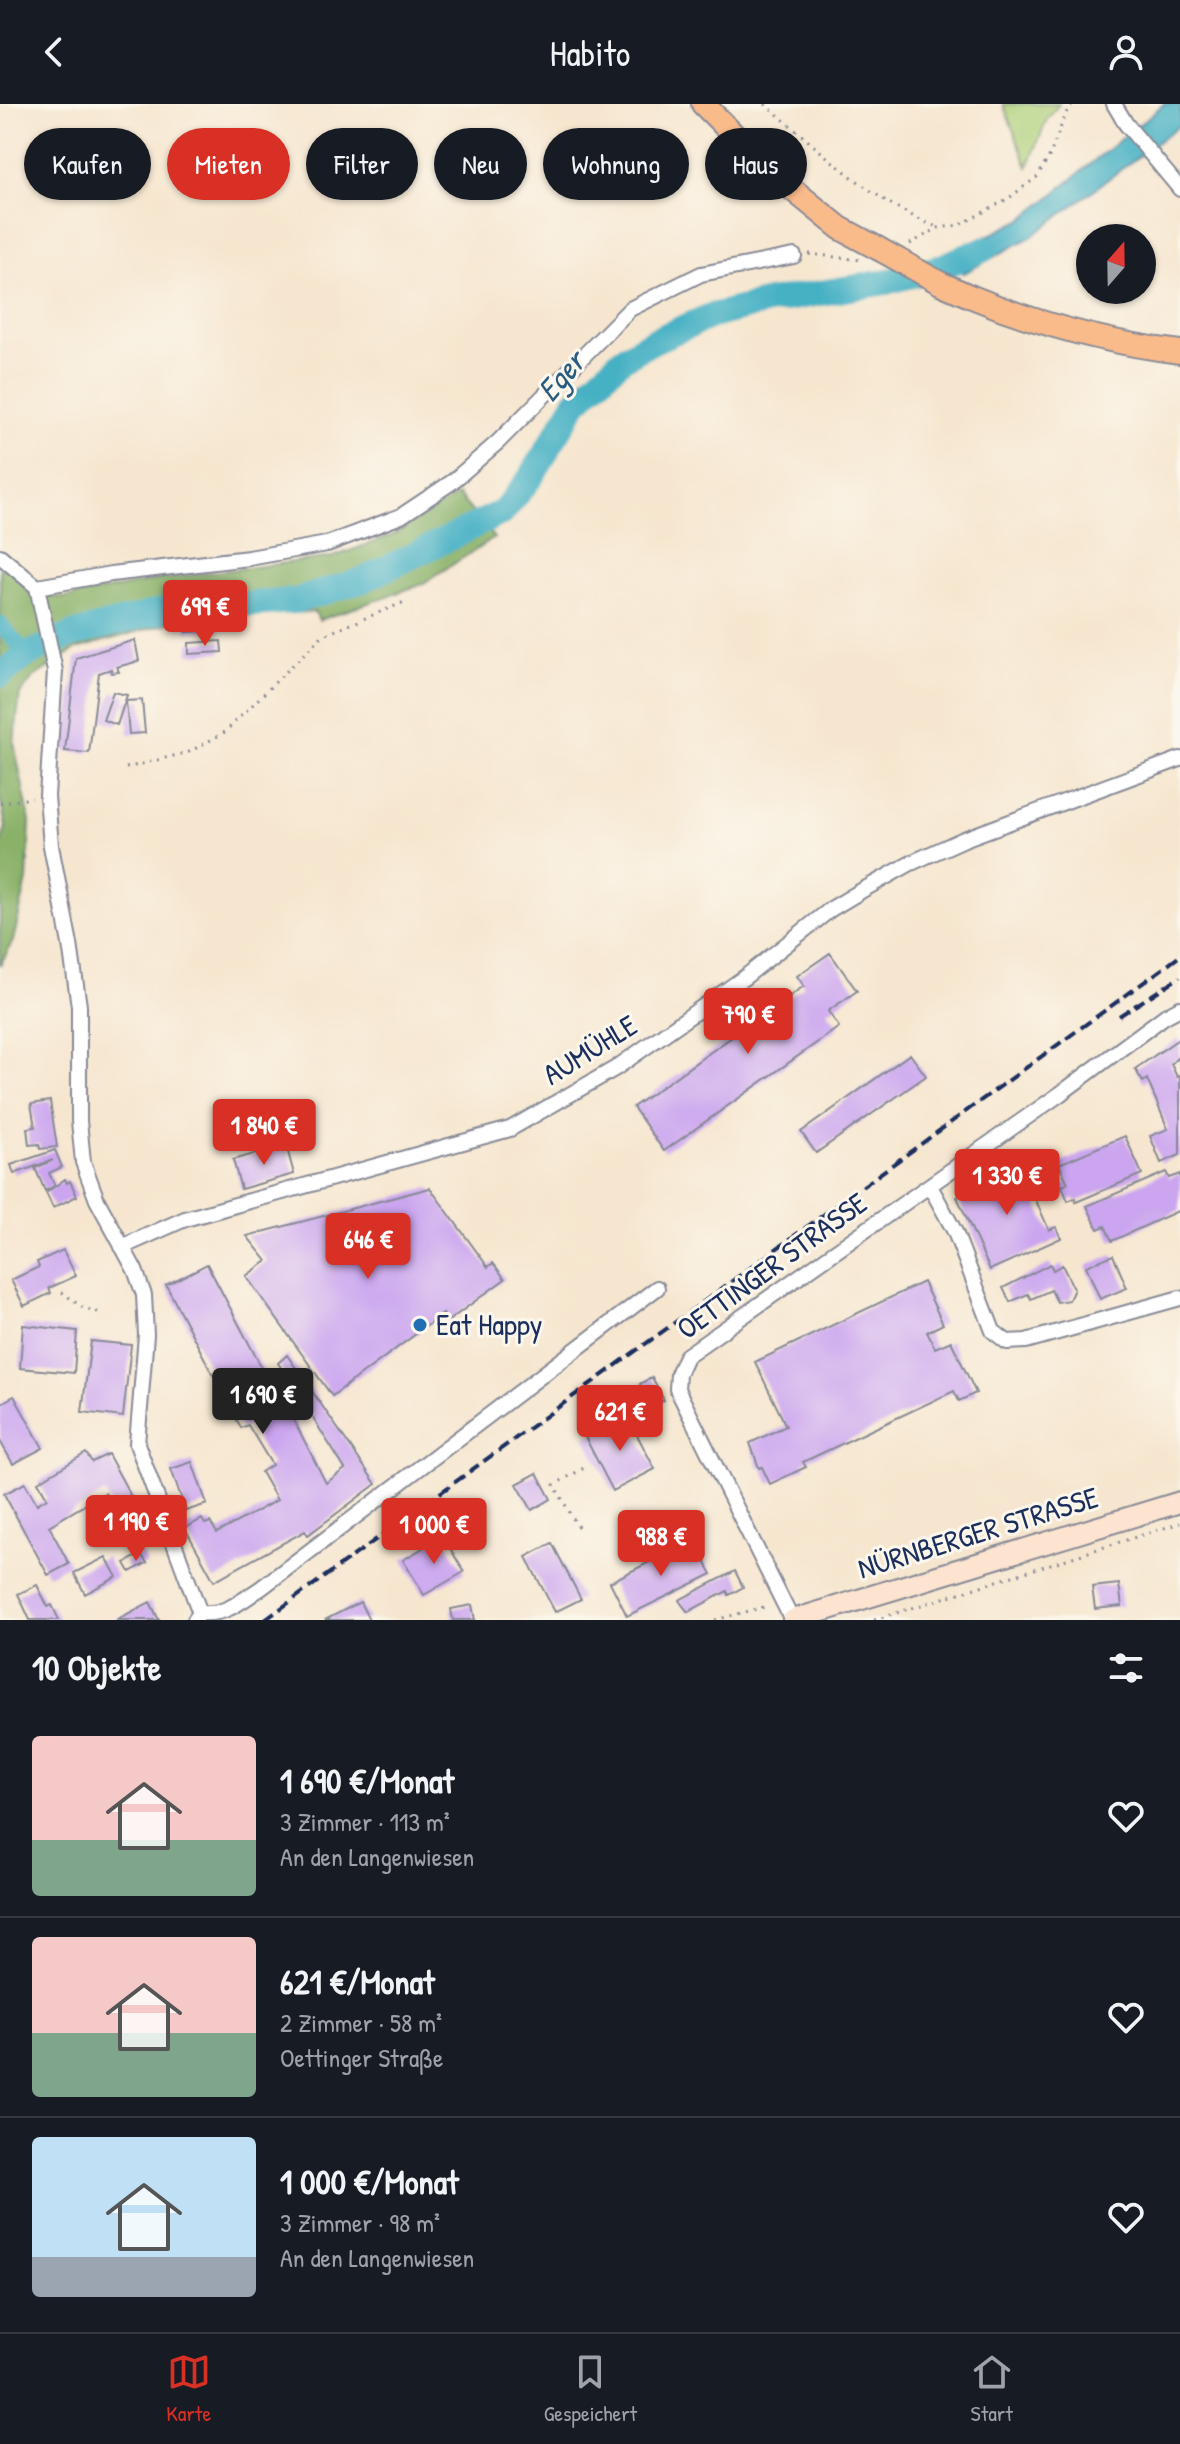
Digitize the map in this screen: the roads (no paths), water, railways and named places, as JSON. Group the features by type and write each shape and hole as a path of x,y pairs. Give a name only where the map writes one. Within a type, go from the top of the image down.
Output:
{"main road":[{"path":"703,104 771,172 840,228 940,283 1067,331 1123,344 1180,352"},
{"name":"NÜRNBERGER STRASSE","path":"789,1614 1180,1502"}],"street":[{"path":"1114,104 1126,124 1180,189"},
{"path":"37,587 111,574 249,558 327,544 401,516 452,482 498,442 630,309 701,274 794,256"},
{"path":"0,556 37,587 55,671 47,796 51,846 79,1006 79,1121 83,1162 97,1200 135,1270 144,1295 146,1335 137,1444 197,1616 225,1612 261,1588 657,1288"},
{"name":"AUMÜHLE","path":"122,1247 185,1219 510,1129 616,1068 745,977 831,909 873,884 964,839 1180,759"},
{"name":"OETTINGER STRASSE","path":"789,1614 677,1389 678,1374 686,1356 1180,1008"},
{"path":"930,1186 955,1232 993,1331 1007,1342 1026,1341 1180,1298"}],"water":[{"path":"1164,104 1180,104 1180,125 1031,237 964,273 944,257 1023,219"}],"waterway":[{"name":"Eger","path":"0,675 27,655 71,635 164,610 295,601 363,580 503,512 531,477 576,402 622,359 653,341 711,316 768,302 886,282 941,267 984,249"},
{"path":"0,624 27,655"}],"railway":[{"path":"265,1620 1180,956"},
{"path":"1119,1016 1180,977"}],"place":[{"name":"Eat Happy","path":"420,1325"}]}
